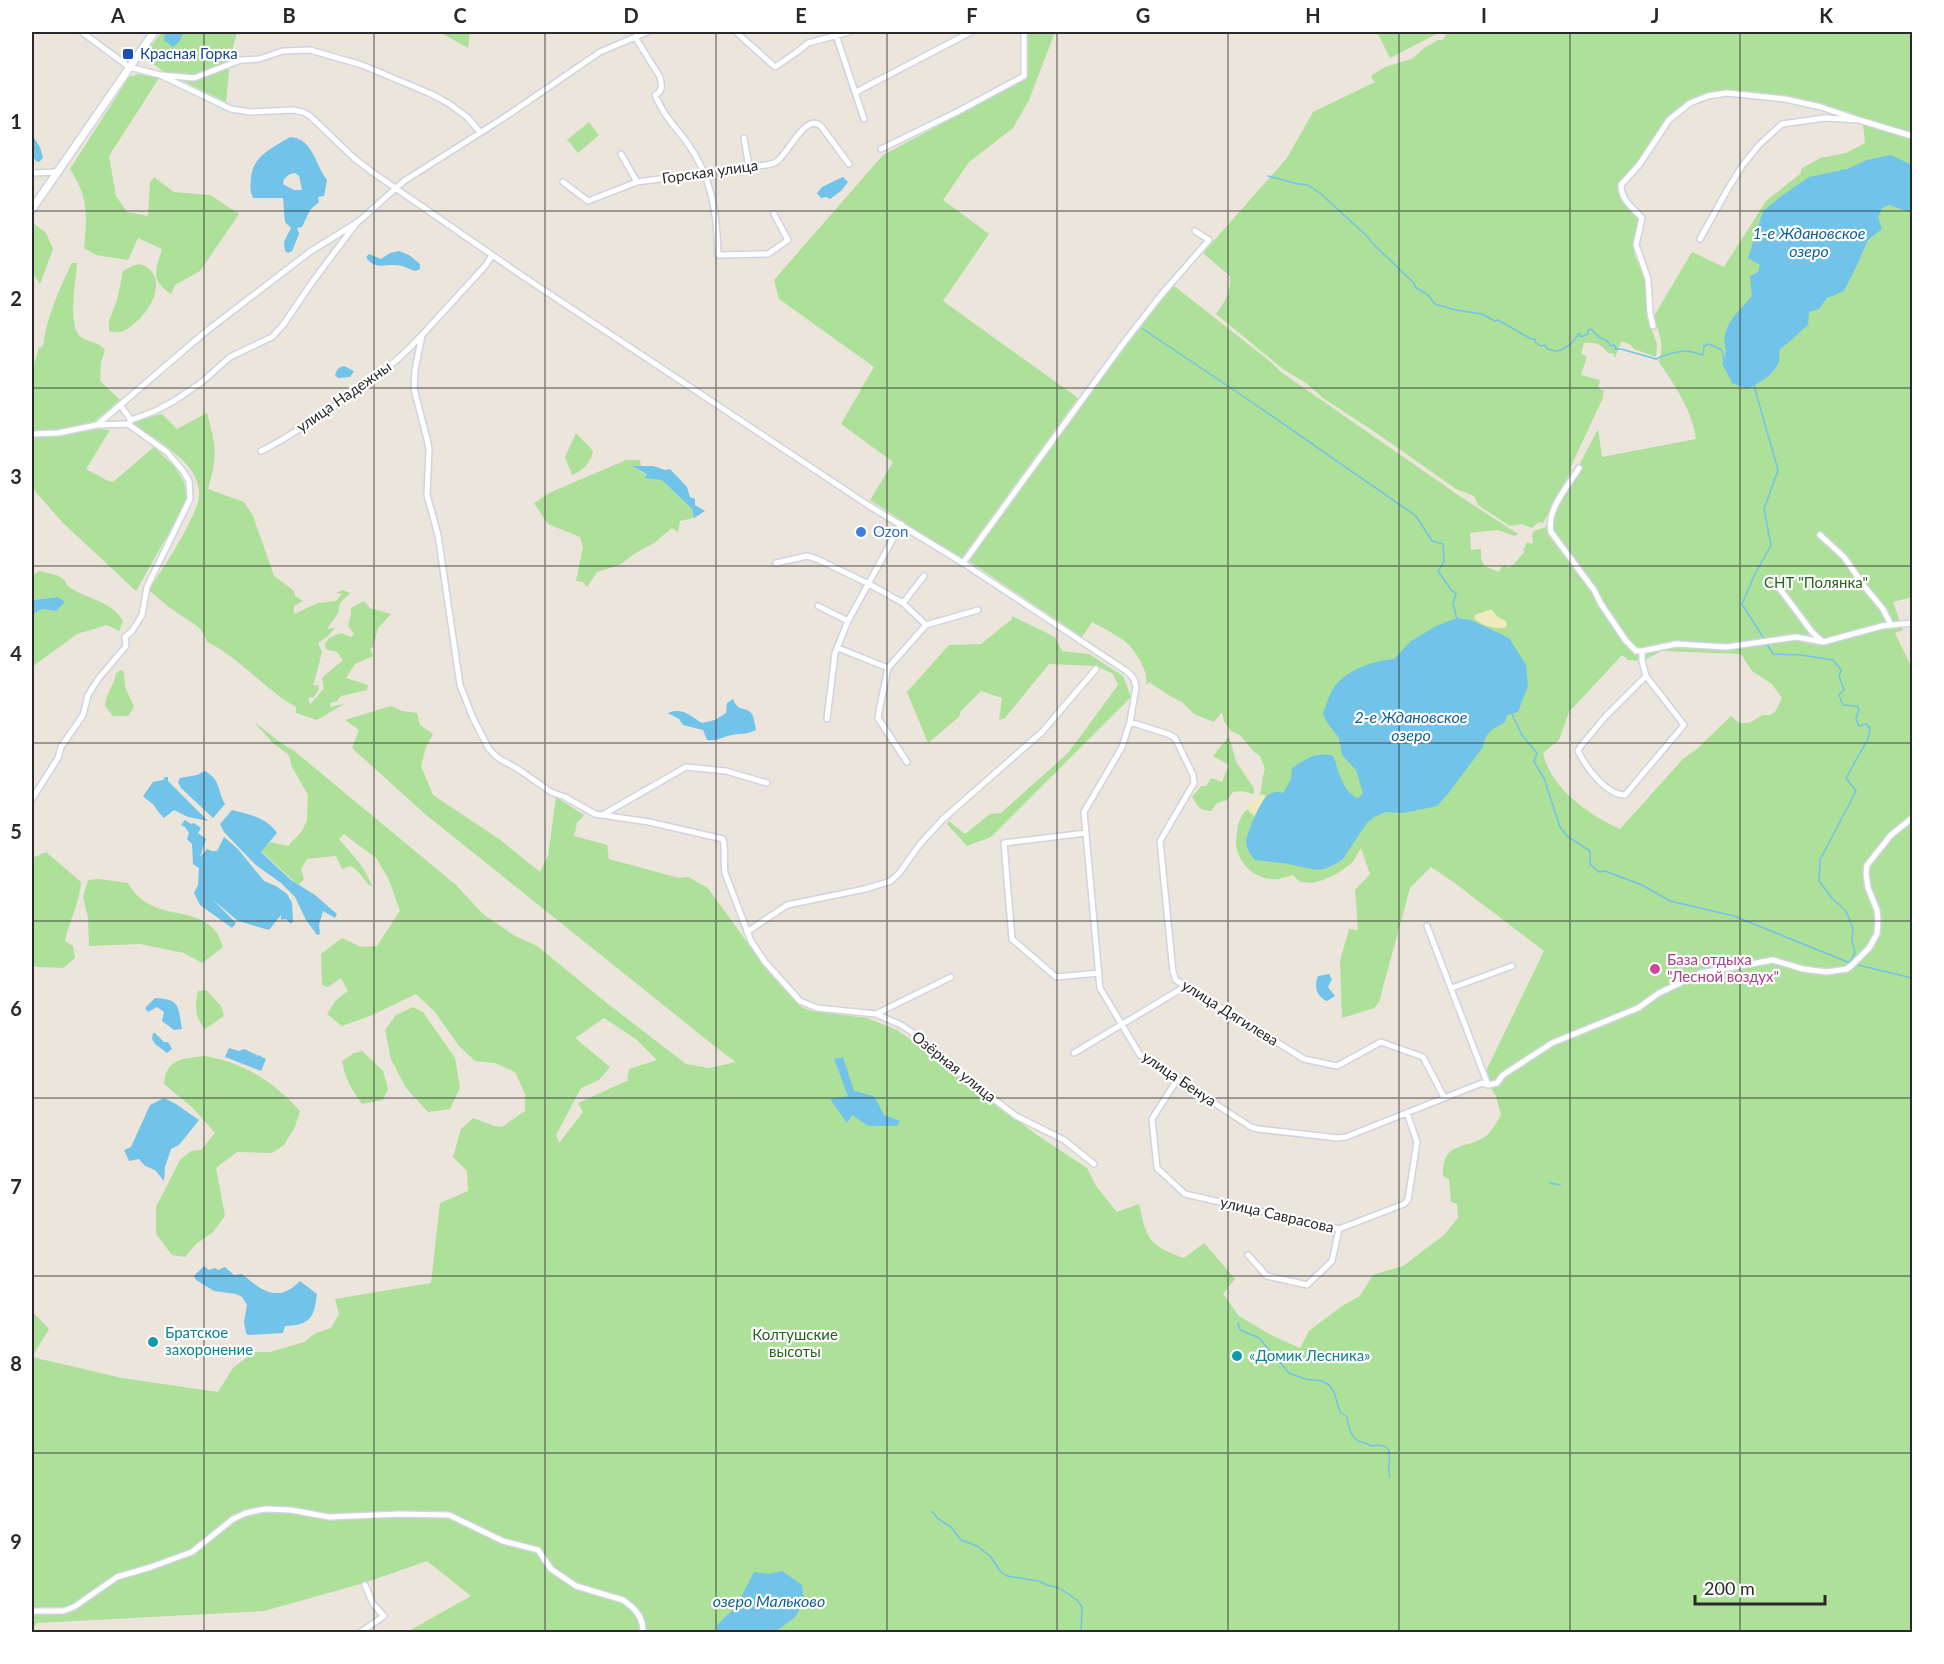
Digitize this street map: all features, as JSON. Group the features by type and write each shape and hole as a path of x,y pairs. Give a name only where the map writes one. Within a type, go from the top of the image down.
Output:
{"main road":[{"path":"32,209 154,32"}],"street":[{"path":"82,32 129,67 160,75 194,78 241,60 259,59 283,51 310,50 362,65 429,93 467,117 480,132"},
{"path":"32,434 58,433 97,425 129,422 174,401 202,382 230,357 272,337 358,222 394,188 600,52 646,32"},
{"path":"736,32 775,67 808,43 849,32"},
{"path":"856,92 971,32"},
{"path":"881,149 1024,76 1024,32"},
{"path":"836,35 864,119"},
{"path":"635,36 660,77 662,84 659,93 655,95 664,114 687,142 705,173 717,219 718,255 768,254 788,240 774,214"},
{"name":"улица Бенуа","path":"160,75 231,109 250,112 303,112 317,122 356,159 394,188 492,255 899,526 963,563 1128,672 1134,679 1136,687 1130,722 1122,747 1084,812 1100,988 1140,1054 1177,1080 1258,1130 1338,1138 1346,1137 1482,1083 1488,1085"},
{"path":"1653,326 1648,279 1636,244 1642,218 1628,204 1623,196 1621,185 1639,165 1669,120 1690,103 1708,96 1727,93 1785,99 1821,107 1912,136"},
{"path":"1700,239 1742,166 1759,145 1782,124 1825,118 1859,120"},
{"name":"Горская улица","path":"563,182 588,201 637,182 777,162 799,134 813,122 821,126 849,164"},
{"path":"744,138 749,167"},
{"path":"621,153 637,182"},
{"path":"32,173 57,171"},
{"path":"97,425 176,356 275,278 311,251 358,222"},
{"path":"963,563 1122,345 1161,295 1209,240 1195,231"},
{"name":"улица Надежны","path":"261,451 278,443 345,399 405,353 486,265 492,255"},
{"path":"422,335 414,389 429,449 427,495 438,535 460,685 489,749 498,758 551,792 595,814 604,814 686,767 726,771 767,783"},
{"path":"32,799 58,758 61,747 83,715 88,695 126,646 125,637 132,631 141,615 147,587 190,500 189,481 183,471 167,452 129,422 121,406"},
{"path":"1579,468 1554,508 1550,522 1551,532 1594,590 1626,641 1636,651 1676,644 1727,647 1796,637 1824,642 1912,622"},
{"path":"827,719 836,653 848,621 899,526"},
{"path":"1820,535 1844,557 1883,609 1891,625"},
{"path":"776,563 807,556 813,557 903,603 926,625"},
{"path":"903,603 924,576"},
{"path":"1777,585 1812,632 1824,642"},
{"path":"818,606 848,621"},
{"path":"907,762 878,718 888,668 926,625 978,610"},
{"path":"838,648 888,668"},
{"path":"1642,651 1646,676 1684,725 1625,795 1621,795 1598,780 1578,752 1605,717 1646,676"},
{"path":"747,932 787,905 865,889 891,881 943,819 1042,732 1096,669"},
{"name":"улица Дягилева","path":"1130,722 1175,738 1193,775 1194,783 1160,841 1173,972 1176,980 1304,1059 1337,1066 1381,1042 1419,1055 1426,1061 1444,1097"},
{"name":"Озёрная улица","path":"604,814 723,839 725,873 750,941 765,962 800,1001 817,1008 876,1014 901,1025 921,1038 961,1074 1016,1116 1064,1140 1094,1164"},
{"path":"1428,926 1488,1085 1497,1083 1503,1075 1552,1043 1638,1008 1659,993 1701,973 1773,960 1803,969 1827,972 1847,969 1865,953 1877,934 1877,910 1868,888 1867,865 1891,835 1912,818"},
{"path":"1086,833 1004,843 1012,939 1056,977 1099,973"},
{"path":"1452,988 1512,966"},
{"path":"876,1014 951,977"},
{"path":"1074,1053 1186,986"},
{"name":"улица Саврасова","path":"1177,1080 1152,1119 1157,1168 1185,1194 1339,1230 1404,1204 1408,1200 1417,1142 1407,1113"},
{"path":"1248,1255 1267,1276 1307,1285 1332,1261 1339,1230"},
{"path":"32,1611 63,1611 74,1607 117,1577 192,1552 232,1519 257,1510 291,1510 329,1517 425,1513 449,1515 503,1541 538,1550 551,1569 576,1586 623,1600 640,1617 644,1632"},
{"path":"362,1632 384,1616 373,1604 365,1586"}],"green space":[{"path":"162,32 237,32 230,59 226,102 164,72 143,56"},
{"path":"442,32 470,32 468,48 445,35"},
{"path":"1025,32 1055,32 1029,100 1013,128 969,162 943,200 989,234 943,301 1078,398 961,559 870,500 893,462 841,424 874,367 779,299 774,280 883,155 1026,79"},
{"path":"1377,32 1440,32 1390,58"},
{"name":"Колтушские высоты","path":"1447,32 1912,32 1912,597 1893,602 1903,630 1895,633 1912,665 1912,1632 407,1632 471,1596 427,1561 364,1583 264,1611 37,1623 33,1628 37,1632 32,1632 32,1357 122,1378 218,1392 233,1368 254,1352 270,1352 304,1342 316,1333 331,1328 339,1314 335,1299 431,1283 440,1203 468,1191 467,1171 453,1157 461,1129 473,1118 502,1127 525,1111 525,1094 515,1072 495,1063 475,1061 459,1046 435,1012 416,994 370,1016 342,1026 327,1014 336,1000 348,991 341,978 328,987 322,985 321,954 342,938 361,947 377,946 400,911 389,880 376,858 344,834 339,839 362,867 372,887 350,866 342,869 336,856 307,859 301,869 304,879 298,885 261,851 270,842 288,846 302,831 307,820 308,795 292,767 289,755 273,743 254,722 293,750 456,885 483,914 515,936 537,946 686,1064 709,1068 736,1062 425,814 352,748 359,730 345,720 391,706 402,711 417,713 420,725 433,734 426,747 421,766 433,795 499,839 540,872 548,856 556,797 584,815 577,823 574,836 607,845 609,859 679,878 688,877 708,888 770,974 801,1007 811,1011 867,1018 897,1030 1034,1133 1087,1168 1096,1186 1117,1212 1139,1204 1144,1226 1156,1245 1184,1258 1204,1243 1235,1279 1223,1294 1239,1316 1271,1335 1300,1348 1309,1331 1342,1306 1360,1296 1373,1275 1403,1266 1444,1235 1458,1218 1457,1204 1451,1202 1449,1179 1443,1176 1444,1164 1451,1151 1487,1135 1501,1115 1496,1096 1486,1081 1487,1069 1544,951 1431,867 1410,888 1379,1002 1374,1008 1342,1018 1340,961 1349,929 1358,930 1355,890 1370,874 1361,848 1353,862 1338,873 1312,883 1300,882 1293,875 1271,879 1248,869 1239,856 1237,848 1238,824 1241,817 1259,796 1265,769 1260,756 1240,735 1231,731 1224,721 1222,712 1214,722 1194,714 1182,702 1149,682 1146,685 1147,680 1142,664 1122,639 1092,622 1082,637 969,561 1081,405 1173,285 1281,372 1518,534 1515,536 1498,530 1470,533 1471,550 1481,549 1484,566 1499,572 1502,566 1506,565 1508,568 1525,551 1523,550 1527,542 1531,544 1533,542 1534,531 1546,527 1549,516 1598,429 1602,457 1696,439 1687,409 1659,362 1661,344 1654,316 1692,252 1724,267 1766,201 1801,173 1801,169 1820,158 1846,153 1865,143 1863,124 1866,125 1867,120 1820,105 1727,91 1683,105 1660,131 1657,131 1650,146 1619,187 1621,197 1640,218 1634,253 1646,283 1647,318 1657,344 1656,357 1621,342 1615,358 1614,354 1608,353 1598,344 1584,343 1581,354 1587,356 1581,375 1600,380 1598,388 1604,391 1602,400 1570,468 1572,469 1543,523 1539,522 1532,528 1522,524 1510,526 1478,505 1474,496 1456,489 1283,369 1216,314 1227,296 1230,276 1203,253 1287,158 1313,112 1375,82 1372,75 1385,67 1412,59 1424,48 1438,40 1443,40","holes":["1662,651 1741,654 1752,671 1772,684 1782,698 1775,712 1763,715 1749,723 1739,723 1731,716 1698,748 1683,759 1620,829 1572,799 1554,778 1543,753 1559,740 1569,712 1621,656 1628,660 1642,661","604,1018 637,1040 657,1060 629,1069 627,1079 629,1080 578,1103 583,1112 559,1143 556,1135 581,1088 599,1080 610,1067 575,1038"]},
{"path":"139,74 159,78 109,156 116,196 127,212 148,216 150,182 154,177 174,192 210,195 239,214 200,271 175,285 171,294 159,284 156,274 162,249 138,238 128,260 96,255 84,248 86,226 84,198 70,169 129,77"},
{"path":"589,122 599,135 578,153 567,140"},
{"path":"32,222 46,233 53,249 40,284 32,273"},
{"path":"72,263 77,263 74,324 81,337 105,350 101,362 100,381 120,400 91,424 32,433 32,372 39,348 43,346 54,303"},
{"path":"140,264 151,271 156,280 154,297 150,306 130,327 120,332 109,331 109,321 117,300 123,271"},
{"path":"207,413 215,451 208,489 244,502 253,516 274,576 303,601 294,606 294,614 318,603 336,601 342,594 336,593 343,590 350,593 340,603 338,613 327,629 335,628 318,643 322,652 313,686 318,685 319,689 314,697 308,698 310,705 324,688 322,678 343,660 337,652 326,649 325,644 329,638 341,633 351,637 354,634 348,626 351,608 364,601 370,608 391,614 378,628 373,647 370,649 373,656 355,664 346,678 368,685 367,690 341,696 337,701 330,703 330,707 344,704 317,720 296,713 296,707 273,692 230,656 207,642 199,627 149,590 185,531 196,507 199,492 195,477 183,460 134,424 136,421 162,414 177,429"},
{"path":"99,429 110,430 86,469 113,482 154,447 174,466 184,482 187,501 136,591 63,523 35,491 32,478 32,436"},
{"path":"576,433 593,451 586,466 572,475 565,457"},
{"path":"626,460 640,460 641,467 632,467 648,475 646,478 661,480 666,484 692,509 694,518 680,521 678,532 672,528 620,565 597,572 587,587 583,582 576,581 583,547 580,537 548,524 534,503 549,493"},
{"path":"39,571 60,577 75,591 111,608 123,621 119,631 107,625 77,634 32,667 32,615 42,609 56,611 58,597 32,600 32,576"},
{"path":"1012,616 1055,637 1062,651 1089,654 1123,676 1131,697 991,837 967,846 947,824 949,821 965,834 990,814 1001,813 1068,753 1118,685 1113,674 1097,666 1049,664 1005,718 999,720 1002,698 981,691 961,711 959,717 928,743 907,692 949,645 981,644 1012,619"},
{"path":"121,670 124,672 125,687 134,707 128,716 113,716 105,706 116,673"},
{"path":"1229,736 1236,762 1254,788 1254,794 1233,792 1227,800 1217,803 1211,811 1203,810 1192,797 1201,786 1206,786 1211,778 1222,782 1229,765 1213,756"},
{"path":"46,852 81,882 79,897 65,941 73,946 75,958 63,968 32,965 32,858"},
{"path":"99,879 128,883 138,896 149,904 197,918 208,924 218,935 223,947 202,963 184,953 140,944 89,946 88,918 83,897 88,880"},
{"path":"206,990 221,1006 224,1016 205,1029 197,1015 196,1006 198,991"},
{"path":"413,1007 423,1012 455,1058 460,1088 450,1109 428,1112 406,1088 391,1059 385,1030 396,1015"},
{"path":"362,1051 383,1071 388,1089 383,1100 362,1104 347,1078 342,1061"},
{"path":"205,1056 232,1063 257,1075 290,1100 300,1111 295,1127 284,1145 272,1153 237,1152 216,1168 225,1216 213,1232 196,1244 185,1257 172,1255 156,1234 156,1207 180,1160 191,1151 201,1150 215,1133 194,1109 164,1084 168,1069 177,1061"},
{"path":"32,1311 49,1329 32,1357"}],"sand":[{"path":"1491,609 1498,617 1506,621 1505,628 1488,626 1474,618 1475,615"},
{"path":"1262,794 1266,796 1255,817 1247,809 1247,805"}],"water":[{"path":"165,32 184,32 179,42 173,47 164,40"},
{"path":"32,135 40,147 43,158 39,162 32,155"},
{"path":"290,137 304,142 309,147 327,180 324,196 318,197 319,202 310,210 302,227 297,228 299,234 292,251 288,253 285,251 284,242 291,228 285,222 283,198 253,198 250,189 255,164 270,149","holes":["295,173 299,176 302,190 294,190 283,184 284,179 290,174"]},
{"name":"1-е Ждановское озеро","path":"1891,155 1912,165 1912,213 1889,205 1882,208 1878,217 1882,229 1868,240 1844,291 1827,298 1819,309 1809,312 1808,325 1780,349 1778,364 1769,375 1747,389 1732,383 1722,363 1726,350 1725,335 1732,319 1752,296 1750,276 1758,272 1760,265 1748,258 1763,211 1809,177 1847,169 1867,160"},
{"path":"843,177 848,182 830,199 821,198 817,193 822,187"},
{"path":"399,251 409,255 420,264 420,269 416,271 404,266 373,264 366,257 369,254 381,259 390,253"},
{"path":"344,366 354,371 350,377 338,378 335,375 336,372"},
{"path":"631,466 670,469 687,487 690,497 695,499 695,505 705,511 694,518 692,509 666,484 661,480 645,478 647,474"},
{"path":"58,597 65,602 56,611 42,609 32,615 32,600"},
{"name":"2-е Ждановское озеро","path":"1457,618 1471,620 1509,638 1526,665 1528,686 1518,712 1507,715 1505,722 1488,734 1483,747 1437,806 1404,813 1386,812 1374,817 1367,823 1342,860 1318,870 1255,860 1247,847 1248,833 1263,800 1274,792 1283,793 1291,779 1292,768 1316,755 1333,756 1348,791 1358,798 1363,793 1356,770 1342,755 1339,738 1323,714 1334,687 1346,675 1361,667 1394,659 1411,641 1436,626"},
{"path":"733,699 737,706 752,714 756,730 707,740 703,730 683,725 679,719 668,713 682,712 702,723 715,720 726,713 727,703"},
{"path":"205,771 214,778 225,804 213,818 181,788 178,782 180,778"},
{"path":"168,777 168,781 208,821 188,817 174,810 164,818 143,796 153,782 163,780"},
{"path":"232,810 257,817 273,828 277,833 261,852 291,880 315,895 337,914 335,918 323,911 319,925 320,934 317,935 306,920 295,897 281,883 256,865 224,832 220,824"},
{"path":"185,820 201,828 198,833 206,839 200,857 207,849 217,851 224,837 238,849 264,881 287,894 292,903 293,921 291,924 286,919 281,920 281,915 269,930 238,921 212,899 236,923 232,928 200,905 194,893 198,885 199,868 193,864 192,844 187,839 189,833 181,825"},
{"path":"1329,974 1332,979 1328,987 1335,996 1327,1001 1318,994 1316,983 1318,976"},
{"path":"155,998 174,1002 179,1010 182,1029 174,1030 162,1021 164,1012 157,1007 148,1012 145,1008"},
{"path":"153,1033 164,1042 168,1042 172,1049 167,1053 155,1044 152,1039"},
{"path":"229,1048 239,1051 244,1049 257,1055 255,1058 258,1055 266,1059 261,1071 225,1057"},
{"path":"843,1057 854,1091 874,1096 884,1115 900,1121 897,1126 868,1126 852,1115 847,1123 830,1099 848,1096 834,1059"},
{"path":"164,1098 199,1120 179,1145 171,1149 165,1167 164,1181 155,1170 145,1166 139,1159 129,1161 124,1150 131,1147 150,1105"},
{"path":"204,1266 209,1270 225,1267 234,1275 242,1274 270,1292 284,1292 300,1281 317,1294 312,1314 306,1322 285,1326 283,1333 248,1335 244,1322 247,1305 242,1297 214,1291 196,1280 194,1276"},
{"name":"озеро Мальково","path":"782,1571 802,1585 804,1602 795,1617 775,1632 717,1632 717,1625 736,1607 754,1572 769,1574"}],"waterway":[{"path":"1268,176 1308,185 1321,194 1435,304 1482,314 1495,321 1498,320 1531,339 1535,339 1535,342 1541,346 1545,345 1547,349 1555,351 1573,342 1579,333 1581,337 1588,334 1588,330 1591,329 1611,346 1614,345 1615,349 1656,359 1684,351 1703,355 1704,346 1709,344 1722,350 1724,360"},
{"path":"1143,329 1416,516 1432,541 1443,544 1444,562 1438,571 1452,591 1456,593 1453,604 1457,619"},
{"path":"1754,386 1778,470 1764,509 1771,545 1742,604 1763,637"},
{"path":"1767,644 1773,654 1833,660 1841,670 1839,676 1844,690 1839,695 1843,705 1857,706 1859,709 1856,719 1859,726 1866,724 1870,728 1868,739 1846,778 1856,791 1820,860 1819,881 1846,911 1853,928 1852,940 1855,953 1850,962"},
{"path":"1511,712 1522,735 1537,753 1534,762 1544,778 1560,827 1567,836 1590,851 1590,864 1599,872 1605,871 1642,885 1670,901 1734,916 1850,963"},
{"path":"1858,965 1912,978"},
{"path":"1550,1183 1560,1185"},
{"path":"1238,1323 1240,1330 1259,1338 1289,1373 1305,1379 1322,1381 1329,1385 1334,1392 1340,1412 1347,1417 1350,1430 1355,1438 1371,1446 1386,1447 1388,1450 1390,1477"},
{"path":"932,1511 937,1518 951,1527 961,1540 977,1546 991,1557 1000,1571 1007,1576 1039,1581 1059,1588 1077,1600 1082,1607 1081,1632"}],"place":[{"name":"Красная Горка","path":"128,54"},
{"name":"Ozon","path":"861,532"},
{"name":"База отдыха \"Лесной воздух\"","path":"1655,969"},
{"name":"Братское захоронение","path":"153,1342"},
{"name":"«Домик Лесника»","path":"1237,1356"}],"park label":[{"name":"СНТ \"Полянка\"","path":"1816,583"}]}
